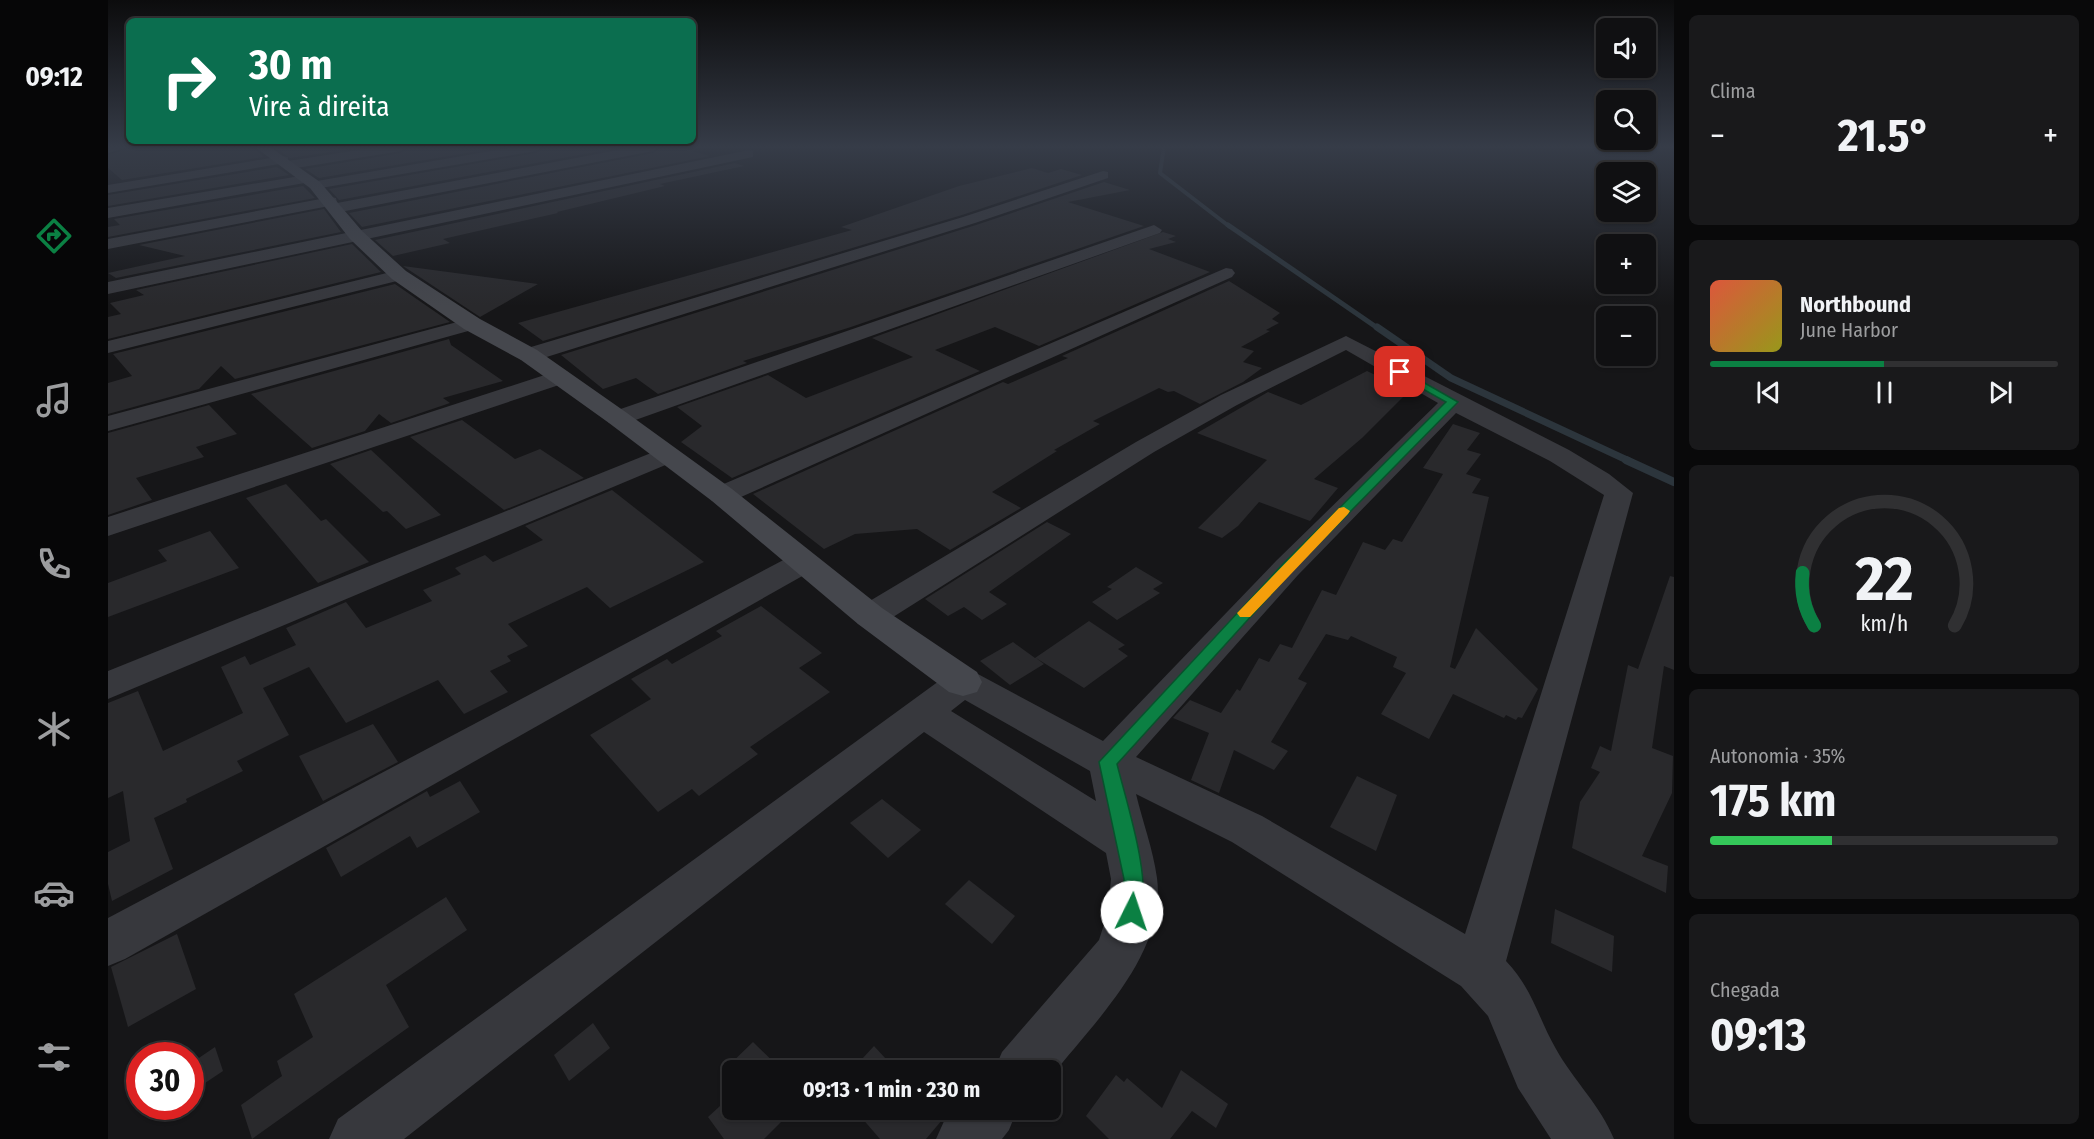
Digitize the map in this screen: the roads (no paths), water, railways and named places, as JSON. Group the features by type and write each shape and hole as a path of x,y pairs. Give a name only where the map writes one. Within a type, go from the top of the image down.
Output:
{"street":[{"path":"108,213 166,200"},
{"path":"108,244 221,200"},
{"path":"323,200 356,235 399,275 472,324 529,355 618,418 722,495 801,563 870,616 963,682 1108,762 1247,829 1479,969 1506,998 1536,1069 1585,1139"},
{"path":"108,288 525,200"},
{"path":"529,355 1028,200"},
{"path":"618,418 1154,230"},
{"path":"722,495 1226,273"},
{"path":"108,347 399,275"},
{"path":"108,424 472,324"},
{"path":"870,616 1145,447 1229,400 1347,342 1453,402 1554,450 1620,493 1479,969"},
{"path":"108,527 560,377"},
{"path":"1108,762 1287,568 1453,402"},
{"path":"108,686 666,455"},
{"path":"108,943 801,563"},
{"path":"358,1139 925,713 963,682"},
{"path":"925,713 1128,844"},
{"path":"1030,1060 1118,954 1132,912 1134,879 1108,762"},
{"path":"965,1139 981,1120"}],"waterway":[{"path":"1195,200 1230,227"},
{"path":"1228,225 1379,329"},
{"path":"1377,327 1451,378 1629,461"},
{"path":"1626,460 1674,482"}]}
